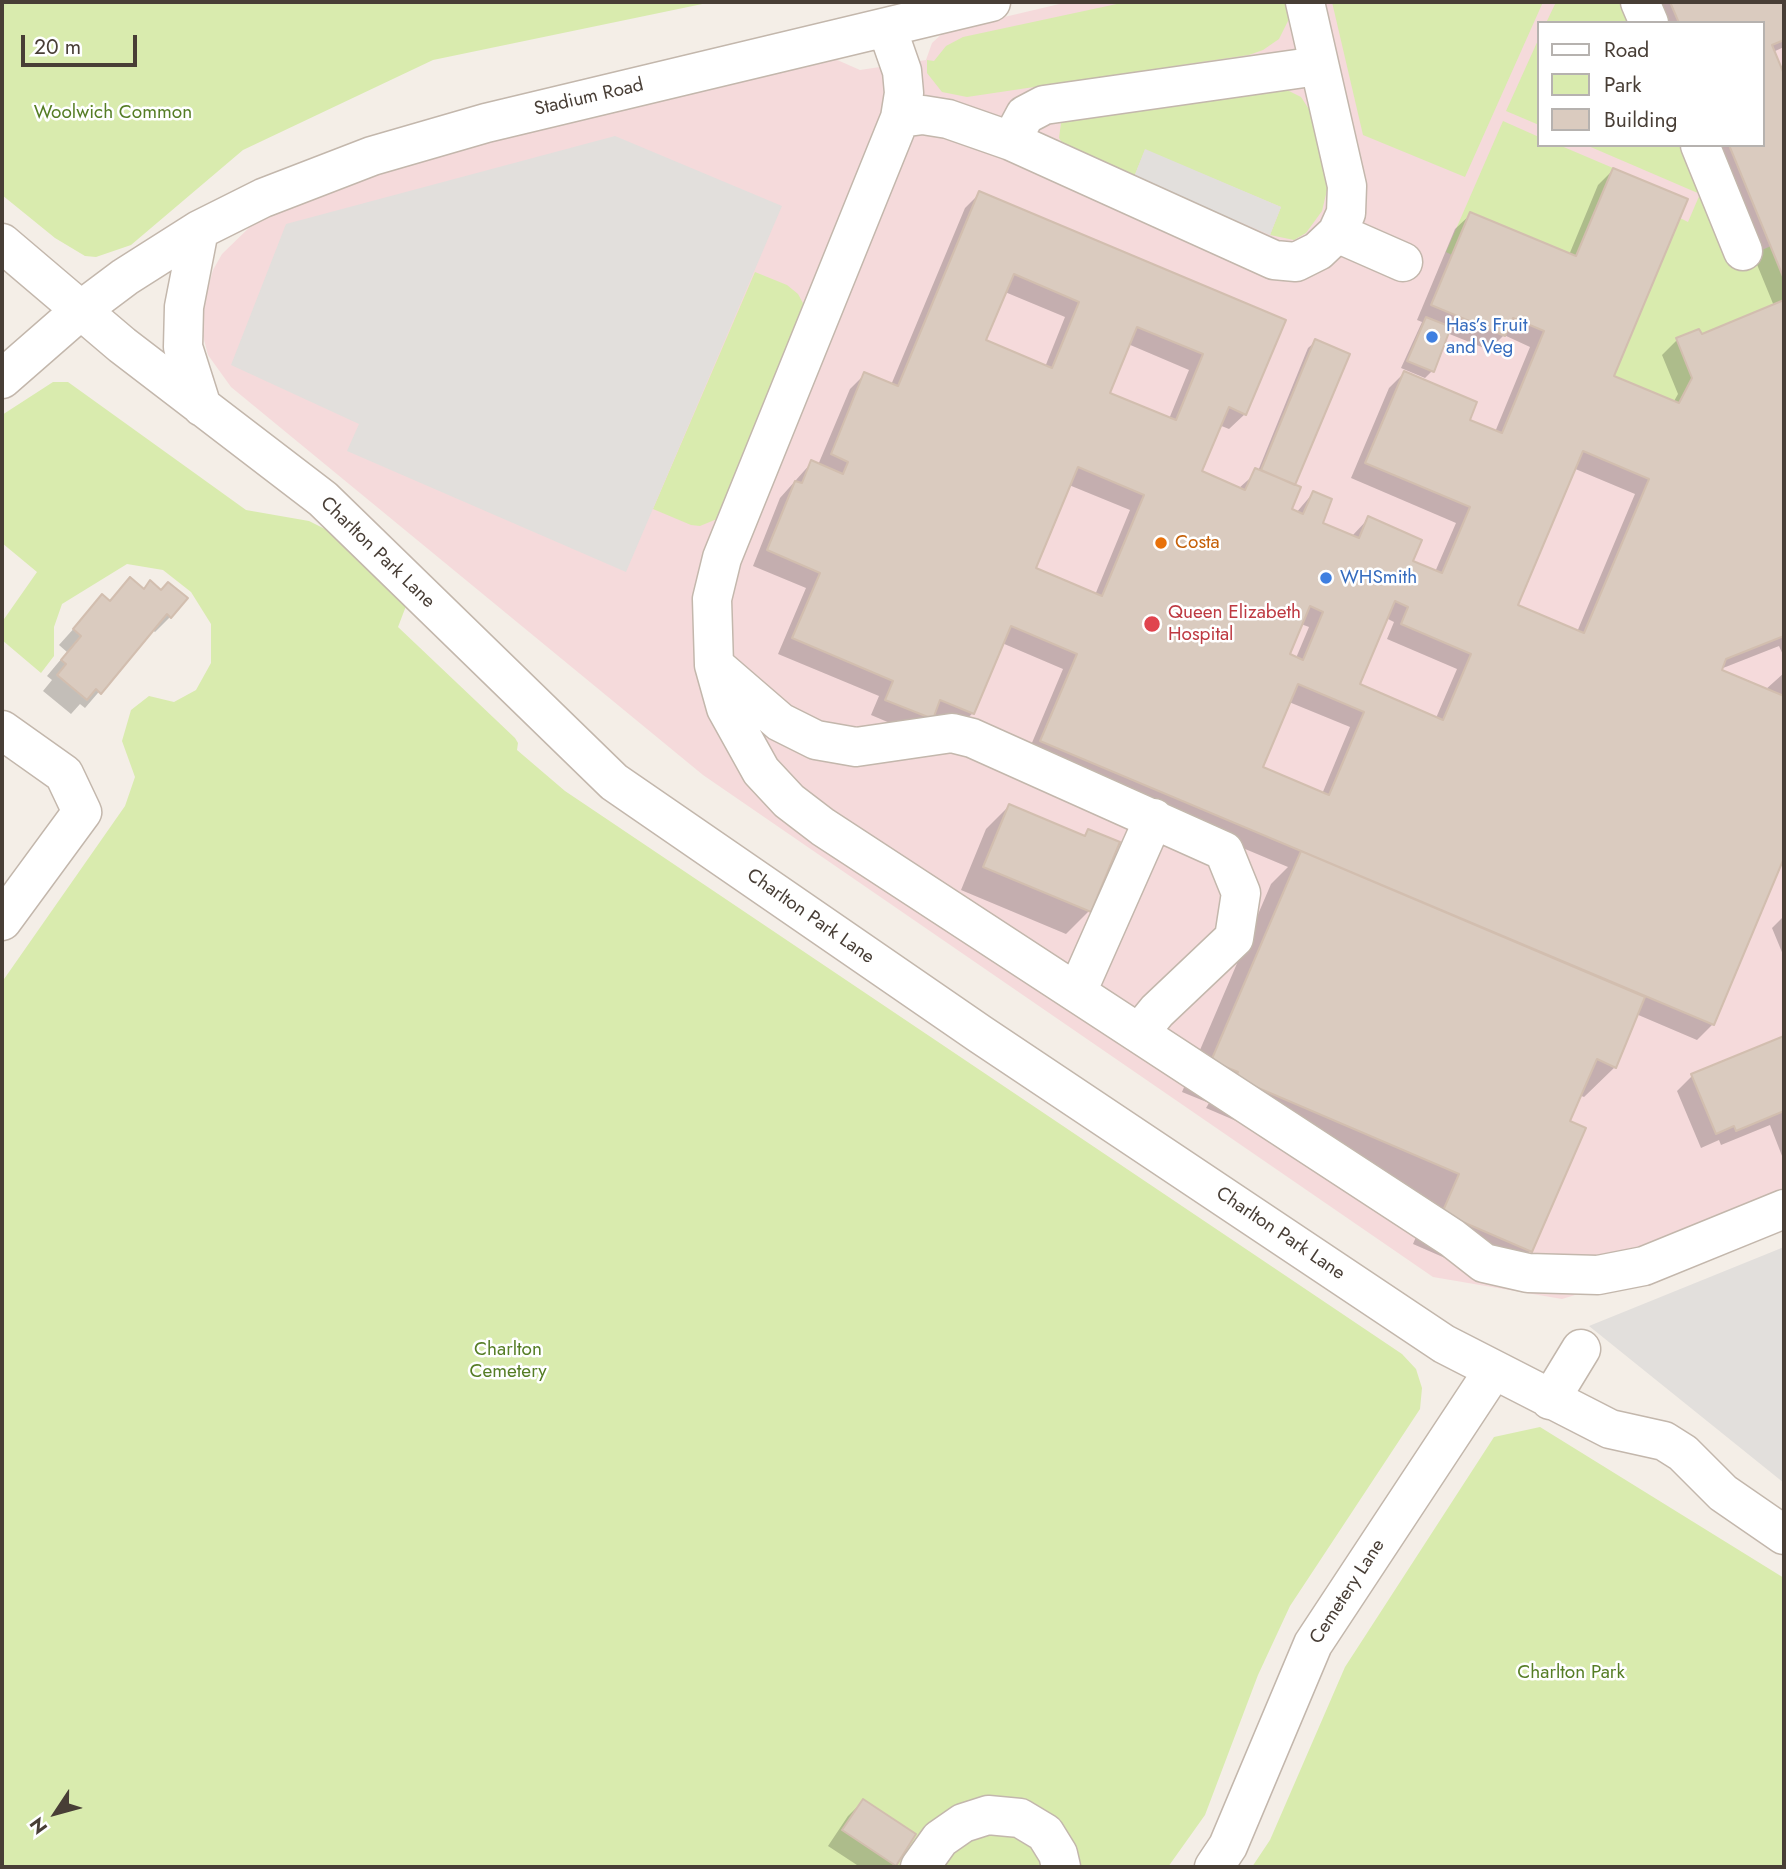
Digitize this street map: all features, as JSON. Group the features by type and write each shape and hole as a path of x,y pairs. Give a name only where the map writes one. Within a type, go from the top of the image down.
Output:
{"street":[{"name":"Stadium Road","path":"2,379 81,310 199,230 263,198 372,156 486,123 991,2"},
{"path":"900,118 923,116 948,119 1011,141 1274,260 1296,262 1318,251 1336,233 1346,213 1347,186 1305,2"},
{"path":"1640,2 1648,21"},
{"path":"887,28 902,71 904,93 900,118 722,558 712,600 714,665 726,708 739,737 761,771 789,801 823,827 1440,1231 1484,1263 1528,1273 1598,1275 1644,1266 1784,1209"},
{"path":"1011,141 1024,114 1044,105 1318,66"},
{"path":"1701,147 1743,251"},
{"path":"199,230 184,307 183,348 202,407"},
{"path":"1336,233 1403,262"},
{"name":"Charlton Park Lane","path":"2,243 202,407 323,499 614,782 1003,1050 1444,1344 1610,1429 1664,1441 1683,1453 1723,1493 1779,1522"},
{"path":"714,665 780,722 816,740 856,747 952,733 972,738 1154,817 1224,851 1241,893 1234,938 1157,1011 1139,1034"},
{"path":"2,730 64,774 82,812 2,921"},
{"path":"1077,992 1154,817"},
{"path":"1550,1399 1581,1349"},
{"name":"Cemetery Lane","path":"1214,1867 1228,1846 1313,1644 1493,1371"},
{"path":"920,1867 940,1839 963,1823 988,1815 1020,1818 1045,1833 1058,1854 1061,1867"}],"shaded area":[{"name":"Queen Elizabeth Hospital","path":"1068,2 1784,2 1784,1231 1562,1299 1433,1277 703,775 231,387 208,355 203,336 204,301 213,270 222,254 256,221 322,192 476,142 821,60 835,59 860,70 926,60 932,43 945,31"},
{"path":"615,136 782,206 626,572 347,451 359,424 231,365 286,224"},
{"path":"1145,149 1281,207 1270,235 1134,177"},
{"path":"1784,1247 1784,1483 1589,1326"}],"green space":[{"name":"Woolwich Common","path":"2,2 712,2 433,60 243,150 131,245 96,257 85,256 55,238 2,195"},
{"path":"1126,2 1288,2 1288,21 1279,39 1263,50 1249,55 967,97 942,92 927,73 927,60 934,61 946,46 963,37"},
{"path":"1332,2 1543,2 1465,177 1363,135"},
{"path":"1556,2 1634,2 1642,21 1547,21"},
{"path":"1538,40 1538,125 1506,111"},
{"path":"1281,87 1301,97 1314,117 1328,186 1322,211 1306,233 1294,240 1270,235 1281,207 1145,150 1134,177 1063,144 1059,138 1061,123 1066,117"},
{"path":"1503,121 1538,137 1538,147 1564,147 1613,168 1576,256 1471,212 1452,255 1446,252"},
{"path":"1591,147 1693,147 1739,260 1771,246 1784,279 1784,300 1702,334 1699,329 1676,338 1692,378 1679,403 1614,376 1680,218 1688,222 1700,194"},
{"path":"755,272 787,285 798,294 804,305 717,519 700,526 691,525 653,509"},
{"name":"Charlton Cemetery","path":"53,382 68,382 246,510 309,521 341,537 406,606 398,627 515,738 518,743 517,750 565,791 1402,1354 1416,1369 1422,1388 1420,1409 1290,1606 1258,1675 1205,1815 1168,1867 2,1867 2,982 125,806 135,777 122,741 131,710 149,696 174,702 196,690 211,663 211,624 191,592 163,570 127,564 62,604 54,627 54,656 41,673 2,640 2,622 37,572 2,543 2,415"},
{"name":"Charlton Park","path":"1540,1427 1784,1578 1784,1867 1252,1867 1270,1840 1345,1667 1494,1437"}],"building":[{"path":"1670,2 1784,2 1784,40 1772,45 1784,74 1784,279 1730,147 1765,147 1765,21 1678,21"},
{"path":"1613,168 1688,199 1614,376 1679,403 1692,378 1676,338 1699,329 1702,334 1784,300 1784,636 1726,659 1722,670 1784,696 1784,858 1714,1025 1040,741 1077,654 1011,626 974,714 940,700 933,719 885,700 893,681 792,638 820,573 767,550 795,481 802,483 811,460 843,474 848,462 831,454 864,372 898,386 979,191 1286,320 1246,415 1229,407 1202,471 1245,490 1255,468 1301,487 1292,509 1303,514 1313,491 1332,499 1323,523 1359,538 1368,516 1422,540 1413,561 1442,573 1470,507 1365,463 1404,371 1477,402 1470,420 1502,433 1544,331 1513,318 1505,336 1431,305 1470,212 1576,256","holes":["1014,274 1079,302 1052,368 986,340","1137,327 1203,354 1176,420 1110,393","1583,451 1649,479 1584,633 1518,605","1078,467 1144,495 1102,596 1036,568","1395,601 1408,607 1401,624 1471,654 1443,720 1360,684","1310,606 1323,612 1303,660 1290,654","1298,684 1364,712 1329,795 1263,767"]},
{"name":"Has’s Fruit and Veg","path":"1426,317 1451,327 1434,372 1407,361"},
{"path":"1315,339 1350,354 1295,485 1261,470"},
{"path":"130,577 144,589 150,580 161,590 168,582 188,598 171,618 167,614 101,694 96,689 87,700 57,675 66,664 61,660 81,636 73,629 102,594 110,601"},
{"path":"1009,804 1085,836 1088,829 1120,842 1091,912 983,867"},
{"path":"1301,851 1645,997 1616,1068 1597,1059 1570,1121 1586,1128 1532,1252 1442,1213 1459,1174 1235,1078 1238,1072 1211,1061"},
{"path":"1784,1036 1784,1111 1736,1131 1734,1126 1716,1134 1691,1074"},
{"path":"863,1799 916,1834 896,1866 842,1830"}],"place":[{"name":"Has’s Fruit and Veg","path":"1432,337"},
{"name":"Costa","path":"1161,543"},
{"name":"WHSmith","path":"1326,578"},
{"name":"Queen Elizabeth Hospital","path":"1152,624"}]}
